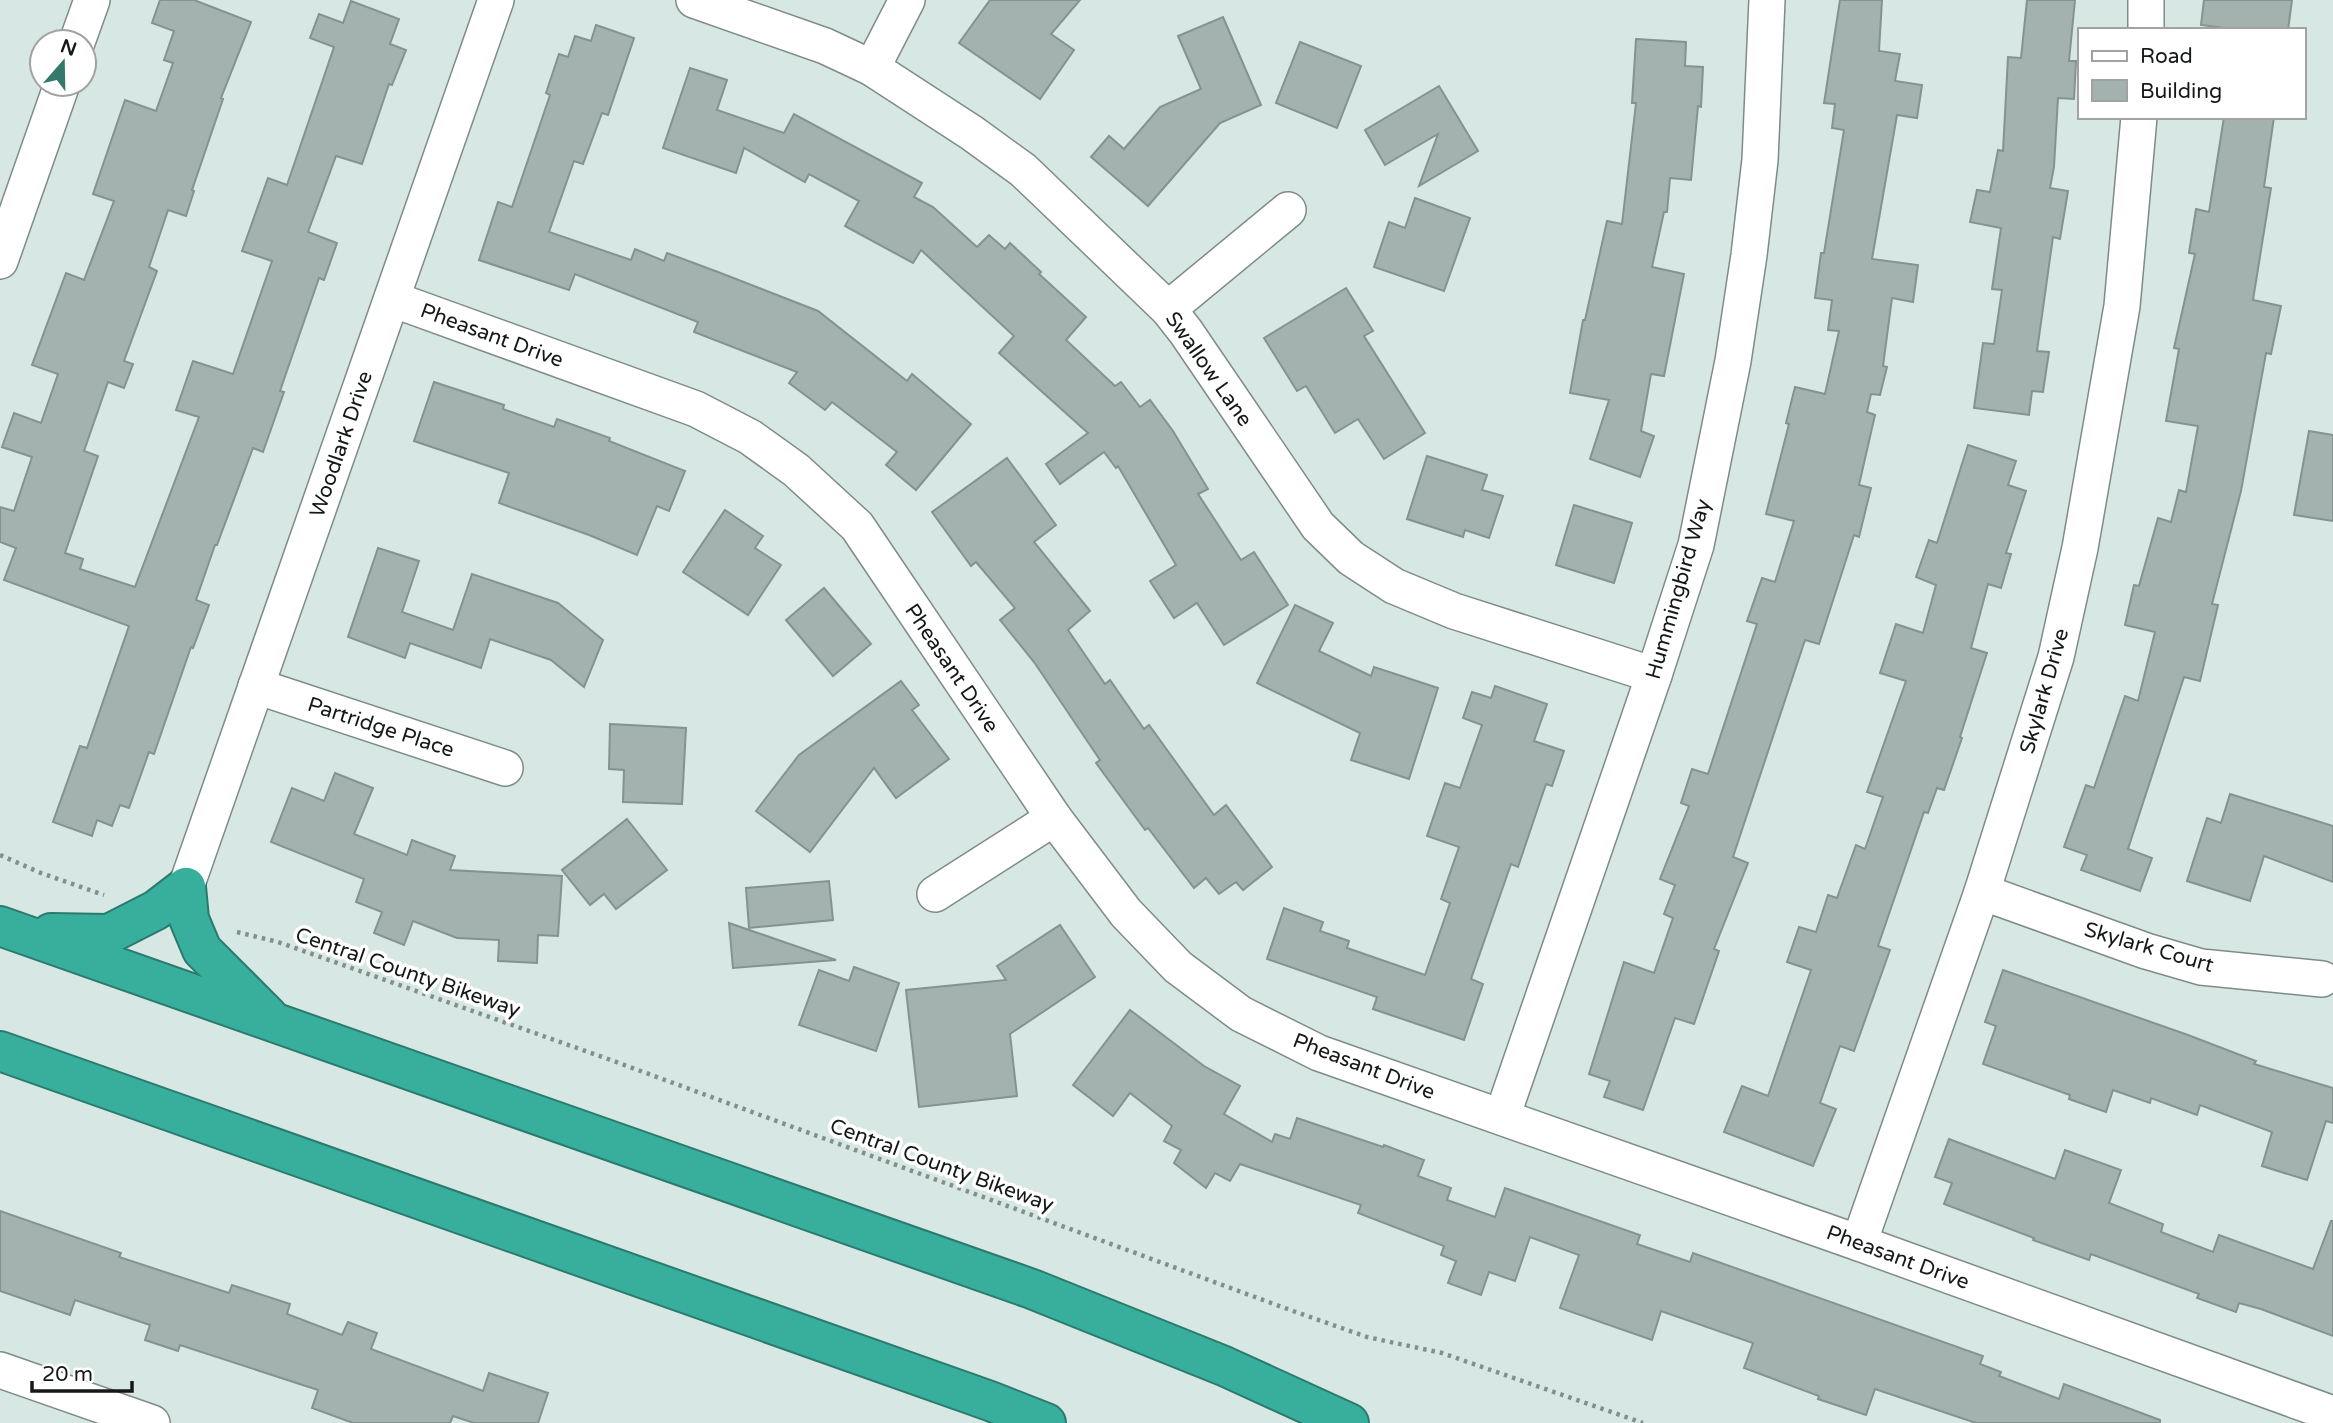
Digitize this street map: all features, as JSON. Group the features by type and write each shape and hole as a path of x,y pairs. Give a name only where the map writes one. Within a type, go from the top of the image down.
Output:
{"highway":[{"path":"11,929 109,934 156,910 186,887"},
{"path":"186,887 189,919 202,950 274,1022"},
{"path":"11,929 1032,1289 1224,1366 1349,1423"},
{"path":"0,1051 647,1278 1046,1423"}],"street":[{"path":"82,28 92,0"},
{"name":"Woodlark Drive","path":"186,887 496,0"},
{"name":"Swallow Lane","path":"694,0 825,46 872,68 972,133 1023,170 1168,309 1318,526 1351,558 1394,586 1454,611 1654,675"},
{"path":"872,68 907,0"},
{"name":"Hummingbird Way","path":"1502,1117 1696,545 1732,362 1760,160 1767,0"},
{"path":"2146,0 2146,28"},
{"path":"0,261 57,98"},
{"name":"Skylark Drive","path":"1858,1242 1982,892 2056,657 2080,548 2122,306 2140,119"},
{"path":"1168,309 1288,210"},
{"name":"Pheasant Drive","path":"392,299 696,409 750,437 796,470 857,526 1054,818 1126,913 1178,967 1241,1014 1319,1053 1858,1242 2333,1414"},
{"name":"Partridge Place","path":"256,686 505,768"},
{"path":"935,894 1054,818"},
{"name":"Skylark Court","path":"1982,892 2146,951 2201,967 2322,979"},
{"path":"0,1370 74,1410 152,1423"}],"path":[{"path":"0,855 41,873 113,898"},
{"name":"Central County Bikeway","path":"231,931 278,943 608,1059 1367,1337 1442,1353 1643,1423"}],"building":[{"path":"160,0 194,0 251,22 221,98 223,99 192,190 194,191 186,216 168,210 149,267 157,271 124,361 133,364 124,388 108,382 84,451 98,456 65,553 83,559 80,569 135,587 199,417 176,410 193,361 233,374 272,261 242,251 268,178 287,185 334,47 310,38 319,14 343,23 351,1 399,19 390,44 406,50 392,85 389,84 362,164 336,156 308,232 337,243 324,280 319,278 280,391 284,392 263,452 253,448 215,545 196,600 209,605 193,648 191,647 154,754 149,752 129,808 120,805 112,826 97,820 92,836 53,822 80,746 87,748 129,626 4,580 16,548 0,542 0,507 14,511 32,457 2,447 14,413 41,423 58,374 32,365 66,273 84,280 114,201 93,194 125,100 156,111 173,63 164,60 174,31 152,23"},
{"path":"990,0 1080,0 1051,34 1074,50 1040,99 959,43"},
{"path":"1840,0 1882,0 1879,51 1900,54 1895,81 1922,85 1917,118 1897,115 1872,259 1918,265 1913,302 1892,298 1883,366 1887,367 1880,395 1871,394 1867,412 1875,415 1859,485 1871,488 1859,537 1854,535 1819,644 1805,640 1733,857 1748,863 1714,949 1719,951 1694,1024 1675,1018 1643,1110 1604,1097 1610,1081 1589,1074 1624,962 1654,973 1673,918 1664,914 1675,885 1660,879 1689,806 1681,803 1692,769 1708,774 1757,624 1747,621 1762,578 1775,582 1794,521 1766,514 1789,424 1786,423 1795,387 1825,394 1839,331 1828,330 1832,300 1815,298 1844,130 1832,128 1835,104 1824,103"},
{"path":"2027,0 2075,0 2069,61 2076,61 2074,99 2058,98 2054,167 2050,188 2068,191 2060,239 2053,237 2037,351 2049,352 2043,392 2032,391 2029,415 1974,408 1983,343 1994,344 2002,290 1992,289 2001,228 1970,222 1977,190 1990,192 1998,150 2003,151 2008,57 2021,58"},
{"path":"2204,0 2292,0 2288,28 2224,28 2201,25"},
{"path":"1223,17 1261,105 1220,123 1148,206 1091,157 1109,136 1124,149 1160,107 1201,89 1178,36"},
{"path":"596,25 634,38 608,115 602,113 583,164 574,161 549,232 631,260 635,249 664,261 667,253 818,311 907,381 912,374 971,424 916,490 886,465 897,452 832,402 825,410 789,383 797,372 694,332 698,322 575,274 569,290 479,260 498,202 512,207 550,95 546,93 559,54 568,57 575,36 591,41"},
{"path":"1636,39 1686,42 1685,66 1703,67 1701,107 1698,106 1691,180 1670,178 1667,212 1664,212 1652,267 1684,274 1664,376 1651,374 1641,431 1654,436 1640,477 1590,459 1609,400 1570,393 1583,320 1607,221 1622,224 1636,103 1632,103"},
{"path":"1300,42 1361,66 1337,128 1276,103"},
{"path":"690,68 727,80 717,110 784,133 794,114 922,183 914,197 933,207 977,247 989,235 1005,249 1010,243 1086,317 1066,340 1115,386 1121,382 1140,407 1150,400 1173,431 1208,489 1198,494 1241,560 1254,552 1288,605 1224,645 1197,603 1174,618 1150,581 1176,565 1118,466 1116,468 1104,452 1060,484 1046,464 1088,433 999,353 1014,336 921,250 913,263 845,226 859,201 809,174 805,182 744,148 736,173 663,148"},
{"path":"1439,86 1478,151 1419,186 1438,134 1385,165 1365,130"},
{"path":"2224,119 2274,119 2264,187 2271,188 2253,300 2281,306 2271,354 2266,353 2241,491 2212,604 2218,605 2200,681 2184,677 2128,849 2152,858 2140,891 2081,870 2087,855 2064,847 2086,785 2094,788 2125,696 2138,701 2155,632 2125,625 2134,585 2139,586 2158,518 2171,522 2179,490 2186,492 2198,426 2166,421 2179,349 2174,348 2195,254 2189,253 2196,209 2209,212"},
{"path":"1415,198 1470,218 1444,291 1374,267 1389,222 1405,228"},
{"path":"1346,288 1373,331 1364,336 1425,433 1384,459 1358,419 1335,433 1306,386 1297,391 1264,338"},
{"path":"434,382 504,405 503,409 554,427 557,419 610,438 609,441 685,471 669,511 657,506 637,555 499,503 509,473 414,441"},
{"path":"2309,431 2333,435 2333,521 2294,515"},
{"path":"1968,445 2016,461 2008,485 2026,491 2006,553 2011,554 2001,588 1988,584 1971,648 1987,653 1960,737 1962,738 1944,790 1937,788 1928,813 1924,812 1878,946 1890,950 1854,1051 1840,1046 1820,1103 1836,1109 1813,1166 1724,1132 1742,1086 1768,1096 1811,970 1787,962 1799,927 1816,932 1828,895 1837,898 1856,845 1865,849 1883,797 1867,792 1906,681 1880,673 1896,624 1923,633 1936,585 1916,577 1929,540 1937,543"},
{"path":"1427,456 1487,475 1482,490 1503,496 1489,538 1465,530 1463,537 1407,519"},
{"path":"1007,458 1056,525 1034,542 1090,611 1068,630 1105,684 1110,680 1144,729 1149,725 1214,815 1226,805 1272,867 1243,890 1236,882 1219,894 1206,878 1194,888 1148,828 1145,830 1096,763 1100,760 1034,662 1000,620 1015,608 976,562 971,566 932,512"},
{"path":"1574,505 1632,523 1614,583 1556,565"},
{"path":"725,510 763,536 755,548 781,565 748,615 683,572"},
{"path":"378,548 419,561 402,612 453,630 472,574 558,603 603,640 584,687 551,660 490,639 481,668 410,643 405,658 348,637"},
{"path":"824,588 871,644 833,676 786,620"},
{"path":"1295,605 1333,623 1319,651 1371,676 1374,667 1438,688 1409,779 1351,760 1360,733 1257,683"},
{"path":"901,681 919,705 912,710 949,759 896,798 874,768 810,852 756,811 799,755"},
{"path":"1495,686 1547,704 1534,741 1564,751 1552,786 1546,784 1518,867 1511,864 1471,979 1483,984 1464,1040 1373,1009 1377,997 1267,959 1284,908 1323,922 1320,931 1349,941 1347,948 1425,975 1450,903 1441,899 1459,847 1427,836 1445,783 1460,788 1482,725 1463,718 1472,692 1491,698"},
{"path":"610,724 686,728 682,804 623,802 624,770 609,769"},
{"path":"335,773 373,788 354,834 407,855 412,840 455,856 450,870 562,876 558,936 538,935 537,963 498,961 499,940 457,938 413,921 404,945 374,933 382,912 356,902 364,879 271,842 292,788 324,801"},
{"path":"2230,794 2333,826 2333,882 2264,856 2250,901 2187,881 2207,818 2221,823"},
{"path":"627,819 667,870 616,909 604,894 590,905 562,870"},
{"path":"829,881 833,920 749,928 746,888"},
{"path":"729,923 836,960 733,968"},
{"path":"1060,925 1095,977 1010,1034 1017,1096 919,1107 906,990 1006,980 997,966"},
{"path":"854,967 899,983 876,1051 799,1025 819,970 849,981"},
{"path":"2003,970 2188,1035 2256,1061 2254,1064 2333,1088 2333,1123 2326,1121 2307,1180 2262,1166 2272,1132 2200,1105 2197,1115 2151,1098 2150,1103 2113,1090 2106,1112 2069,1099 2070,1095 1983,1064 1996,1026 1985,1022"},
{"path":"1130,1010 1204,1066 1240,1086 1224,1114 1272,1142 1275,1134 1290,1139 1297,1118 1383,1147 1384,1145 1424,1160 1418,1176 1451,1188 1447,1200 1495,1217 1505,1188 1640,1235 1637,1244 1690,1262 1693,1253 1983,1356 1980,1364 2001,1372 1999,1376 2059,1399 2064,1384 2160,1420 2160,1423 1976,1423 1875,1389 1866,1415 1818,1399 1819,1396 1744,1368 1753,1343 1661,1311 1652,1340 1560,1308 1579,1255 1530,1237 1515,1281 1489,1272 1481,1295 1448,1283 1456,1261 1441,1255 1444,1246 1358,1213 1361,1205 1240,1164 1230,1181 1215,1173 1206,1188 1174,1163 1181,1150 1164,1141 1172,1126 1130,1093 1113,1116 1073,1085"},
{"path":"1949,1139 2055,1179 2065,1150 2121,1170 2109,1203 2163,1224 2161,1232 2213,1252 2219,1235 2313,1269 2333,1221 2333,1336 2239,1303 2236,1312 2197,1298 2199,1294 2091,1254 2089,1260 1944,1204 1952,1183 1935,1177"},
{"path":"0,1211 121,1253 119,1257 229,1293 232,1285 290,1304 287,1314 342,1335 348,1322 377,1333 371,1349 483,1391 489,1373 548,1393 538,1423 474,1423 453,1416 450,1423 353,1423 312,1408 318,1390 180,1345 178,1351 145,1340 150,1325 75,1300 70,1315 0,1291"}]}
